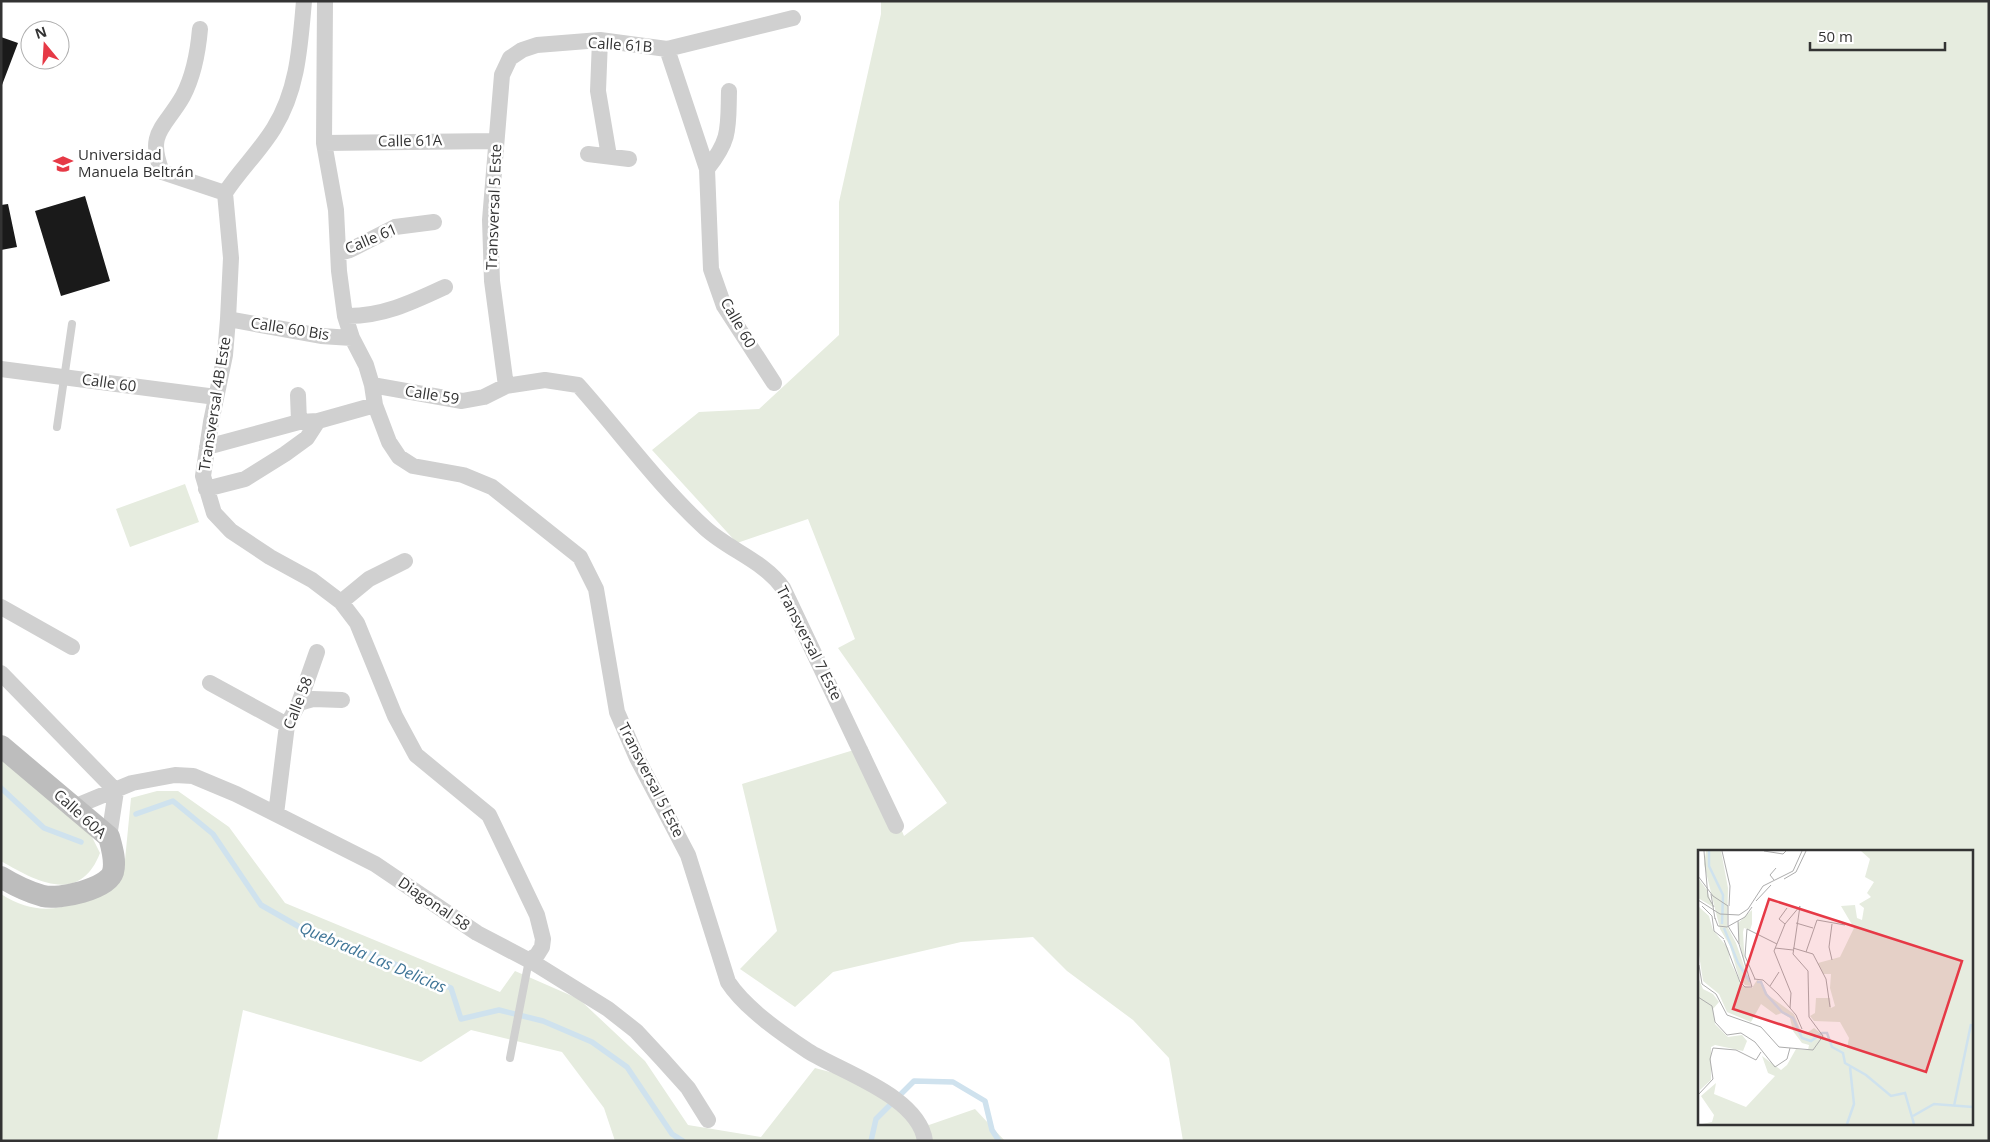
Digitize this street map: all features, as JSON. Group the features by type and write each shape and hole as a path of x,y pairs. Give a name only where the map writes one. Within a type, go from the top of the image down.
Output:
{"street":[{"path":"200,28 198,55 183,95 157,134 155,156 162,172 225,193 274,128 289,98 297,74 304,1"},
{"path":"207,447 299,422 318,421 375,405 366,365 352,338 345,316 339,271 336,210 324,143 325,1"},
{"path":"667,49 793,18"},
{"path":"600,40 598,91 609,156"},
{"name":"Calle 61B","path":"510,58 522,50 537,45 600,40 667,49 707,170"},
{"name":"Transversal 5 Este","path":"506,386 492,281 490,220 502,74 510,58"},
{"path":"707,170 721,152 728,135 729,91"},
{"name":"Calle 61A","path":"324,143 496,141"},
{"path":"588,154 630,159"},
{"name":"Calle 60","path":"707,170 711,269 724,306 774,383"},
{"name":"Transversal 4B Este","path":"225,193 231,258 228,319 225,355 203,476 214,513 231,532 270,557 312,580 341,602 357,623 395,716 416,755 489,815 537,915 543,939 542,947 538,955 529,960"},
{"name":"Calle 61","path":"339,253 350,250 395,227 434,222"},
{"name":"Calle 60 Bis","path":"345,316 360,316 399,308 445,287"},
{"name":"Calle 60 Bis","path":"228,319 320,336 352,338"},
{"name":"Calle 60","path":"1,369 216,397"},
{"name":"Calle 59","path":"372,385 462,401 484,397 506,386 545,380 578,385"},
{"name":"Transversal 7 Este","path":"578,385 634,451 705,528 773,575 783,588 896,826"},
{"path":"298,395 299,422"},
{"name":"Transversal 5 Este","path":"375,405 389,442 399,457 413,466 463,475 492,486 580,557 596,588 607,644 616,712 637,758 688,855 728,982 739,998 809,1052 885,1091 909,1112 919,1124 925,1141"},
{"path":"206,489 245,479 307,438 318,421"},
{"path":"341,602 368,579 404,561"},
{"path":"1,607 72,647"},
{"name":"Calle 58","path":"276,814 287,725 299,703 317,652"},
{"path":"1,674 116,791 109,837"},
{"path":"210,683 287,725"},
{"path":"299,703 314,699 342,700"},
{"name":"Calle 60A","path":"1,746 109,837 112,848 113,872 101,884 68,896 45,897 14,885 1,877"},
{"name":"Diagonal 58","path":"74,807 132,783 175,774 193,776 236,794 375,864 477,933 529,960 608,1009 636,1031 688,1088 708,1120"}],"lane":[{"path":"57,427 72,324"},
{"path":"510,1058 529,960"}],"shaded area":[{"path":"881,1 1989,1 1989,1141 1183,1141 1169,1058 1133,1020 1067,971 1033,937 961,942 833,972 795,1007 740,969 777,931 742,784 867,746 904,836 947,803 838,648 855,639 808,519 737,543 652,450 699,412 759,409 839,335 839,202 881,14"},
{"path":"185,484 199,522 130,547 116,509"},
{"path":"1,757 91,835 100,853 91,869 81,879 69,884 56,884 29,876 1,861"},
{"path":"157,791 178,791 229,827 285,903 500,992 515,971 579,999 645,1061 688,1125 761,1137 815,1068 890,1088 929,1125 975,1109 1005,1141 615,1141 604,1108 562,1052 471,1030 421,1062 243,1010 217,1141 1,1141 1,894 30,907 44,909 71,905 113,887 125,860 131,798"}],"building":[{"path":"1,37 18,43 2,85 1,85"},
{"path":"85,196 110,281 61,296 35,211"},
{"path":"8,204 17,247 1,250 1,205"}],"waterway":[{"name":"Quebrada Las Delicias","path":"1,788 44,828 81,842"},
{"name":"Quebrada Las Delicias","path":"136,814 173,801 213,834 261,905 317,937 357,948 451,988 461,1019 499,1010 543,1021 592,1042 627,1067 672,1134 683,1141"},
{"name":"Quebrada Las Delicias","path":"871,1141 876,1119 914,1081 953,1082 985,1101 992,1130 999,1141"}],"place":[{"name":"Universidad Manuela Beltrán","path":"63,164"}]}
